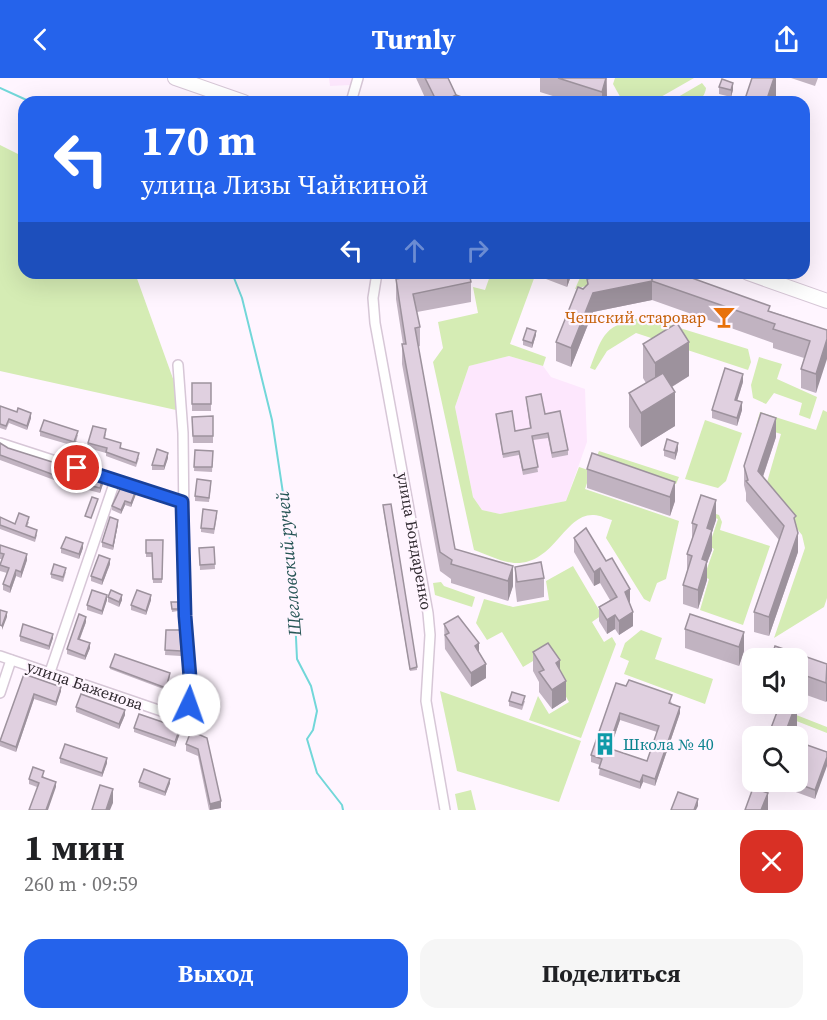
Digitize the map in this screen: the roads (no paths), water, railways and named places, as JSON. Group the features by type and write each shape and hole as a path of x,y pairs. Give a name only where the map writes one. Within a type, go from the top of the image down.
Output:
{"street":[{"path":"175,78 227,96"},
{"path":"353,96 358,78"},
{"name":"улица Бондаренко","path":"376,279 375,323 428,613 430,635 426,701 445,810"},
{"path":"765,279 827,301"},
{"path":"0,443 182,502 183,433 178,364"},
{"path":"50,672 115,481"},
{"name":"улица Баженова","path":"0,656 170,714 181,714 189,705 191,690 185,616 182,502"},
{"path":"0,693 11,660"}],"waterway":[{"name":"Щегловский ручей","path":"0,88 18,96"},
{"name":"Щегловский ручей","path":"234,279 242,298 272,420 292,553 297,659 311,686 317,711 313,730 307,739 317,773 342,805 343,810"}],"place":[{"name":"Чешский старовар","path":"724,317"},
{"name":"Школа № 40","path":"605,744"}]}
